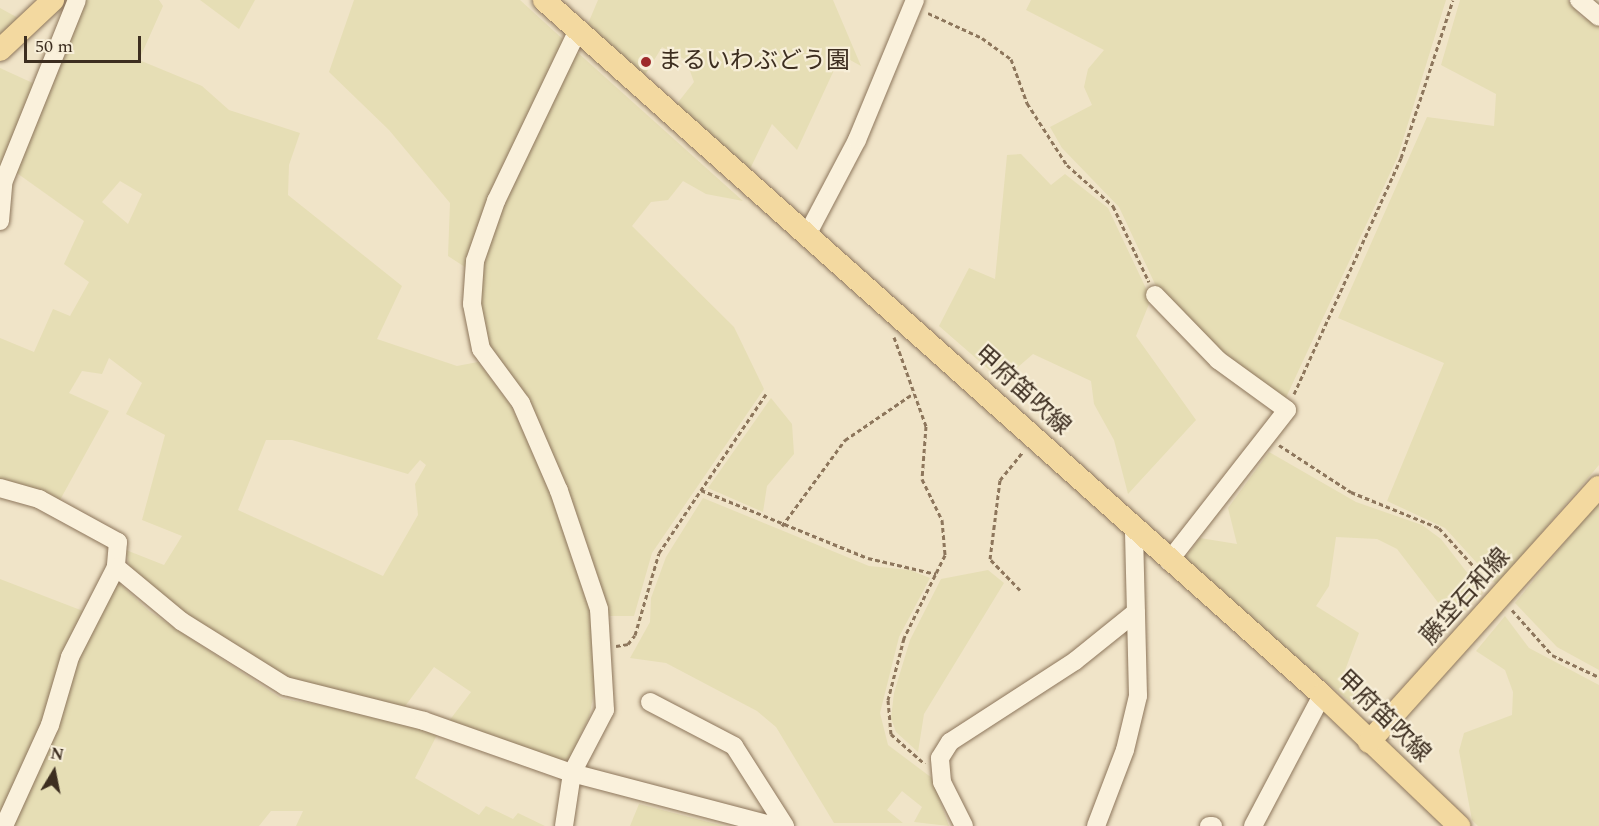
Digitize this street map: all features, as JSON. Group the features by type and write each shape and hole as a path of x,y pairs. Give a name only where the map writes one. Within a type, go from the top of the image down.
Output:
{"main road":[{"path":"0,50 53,0"},
{"name":"甲府笛吹線","path":"544,0 808,233 1134,529 1322,695 1459,826"},
{"name":"藤垈石和線","path":"1369,742 1503,598 1599,487"}],"street":[{"path":"0,221 3,183 77,0"},
{"path":"1579,0 1599,17"},
{"path":"808,233 857,141 914,3"},
{"path":"564,826 572,773 605,710 599,609 560,491 521,404 482,349 472,304 475,261 496,201 578,30"},
{"path":"1155,295 1218,360 1287,410 1170,561"},
{"path":"0,488 39,499 118,542 116,567 70,657 50,725 4,826"},
{"path":"1096,826 1125,750 1138,696 1134,529"},
{"path":"116,567 181,621 285,686 424,721 572,773 774,826"},
{"path":"964,826 942,782 940,758 950,742 1075,662 1136,612"},
{"path":"1253,826 1322,695"},
{"path":"650,702 734,746 785,826"}],"path":[{"path":"1287,410 1401,158 1453,0"},
{"path":"914,3 982,38 1011,59 1027,103 1066,165 1113,206 1155,295"},
{"path":"891,309 895,348 926,426 922,479 942,520 945,555 904,638 888,700 891,734 942,782"},
{"path":"782,526 845,440 914,393"},
{"path":"601,648 628,644 635,635 659,554 766,394"},
{"path":"1267,438 1351,492 1439,528 1503,598 1527,632 1552,655 1599,677"},
{"path":"1020,590 990,559 1000,480 1034,439"},
{"path":"701,490 782,526 868,558 936,574"}],"shaded area":[{"path":"84,0 159,0 163,6 139,60 202,86 229,110 300,133 289,165 288,195 402,286 377,339 457,366 478,362 512,407 555,504 593,613 595,688 589,717 566,767 449,721 471,692 434,667 403,709 300,692 131,575 126,550 164,565 182,536 142,520 165,435 126,414 142,383 109,358 102,374 82,371 69,393 109,411 60,500 0,482 0,338 34,352 53,309 70,316 89,282 64,264 84,221 14,171","holes":["120,181 142,194 128,224 102,202","266,440 292,440 408,474 420,460 426,465 415,484 418,515 383,576 238,510"]},
{"path":"200,0 255,0 239,29"},
{"path":"354,0 520,0 566,42 468,269 448,256 450,203 389,130 329,72"},
{"path":"598,0 833,0 861,66 841,55 797,150 772,124 750,169 676,105 694,82 686,60 662,47 645,75 587,26"},
{"path":"1031,0 1446,0 1398,156 1284,402 1202,335 1155,284 1119,207 1062,148 1050,127 1092,105 1084,87 1088,69 1104,50 1026,10"},
{"path":"1460,0 1568,0 1581,17 1599,23 1599,465 1497,585 1445,528 1387,501 1444,363 1338,318 1427,117 1494,126 1496,94 1441,65"},
{"path":"0,8 20,19 0,38"},
{"path":"576,51 743,201 706,194 683,181 668,200 651,202 632,226 734,327 764,389 652,553 634,616 608,616 490,352 480,317 480,265 497,213"},
{"path":"0,68 37,85 0,179"},
{"path":"1021,154 1051,185 1065,174 1108,208 1151,299 1136,336 1196,420 1128,494 1114,440 1094,404 1091,381 1033,354 1002,381 939,326 969,268 995,279 1007,155"},
{"path":"771,398 792,424 794,454 767,486 763,512 708,488"},
{"path":"1269,452 1356,502 1422,525 1441,539 1483,593 1453,622 1397,549 1377,539 1336,537 1329,586 1316,606 1359,633 1344,673 1361,682 1354,705 1182,562 1200,538 1237,544 1228,508"},
{"path":"703,498 869,566 910,570 930,578 899,637 880,713 888,745 932,778 949,826 914,822 922,807 902,791 887,810 903,823 834,823 776,727 757,711 666,663 630,658 650,622 651,598 666,557"},
{"path":"1599,501 1599,670 1557,647 1515,603"},
{"path":"988,570 1004,583 924,714 918,752 896,732 891,718 894,693 910,640 941,579"},
{"path":"0,579 83,611 61,661 43,725 0,816"},
{"path":"115,579 149,611 282,699 373,713 437,735 415,778 479,815 486,806 513,819 518,813 545,826 296,826 303,811 271,811 259,826 13,826 73,664"},
{"path":"1505,616 1529,648 1599,685 1599,826 1478,826 1472,820 1459,751 1464,733 1512,715 1513,692 1505,670 1476,651"},
{"path":"639,804 724,826 630,826"}],"place":[{"name":"まるいわぶどう園","path":"646,62"}]}
